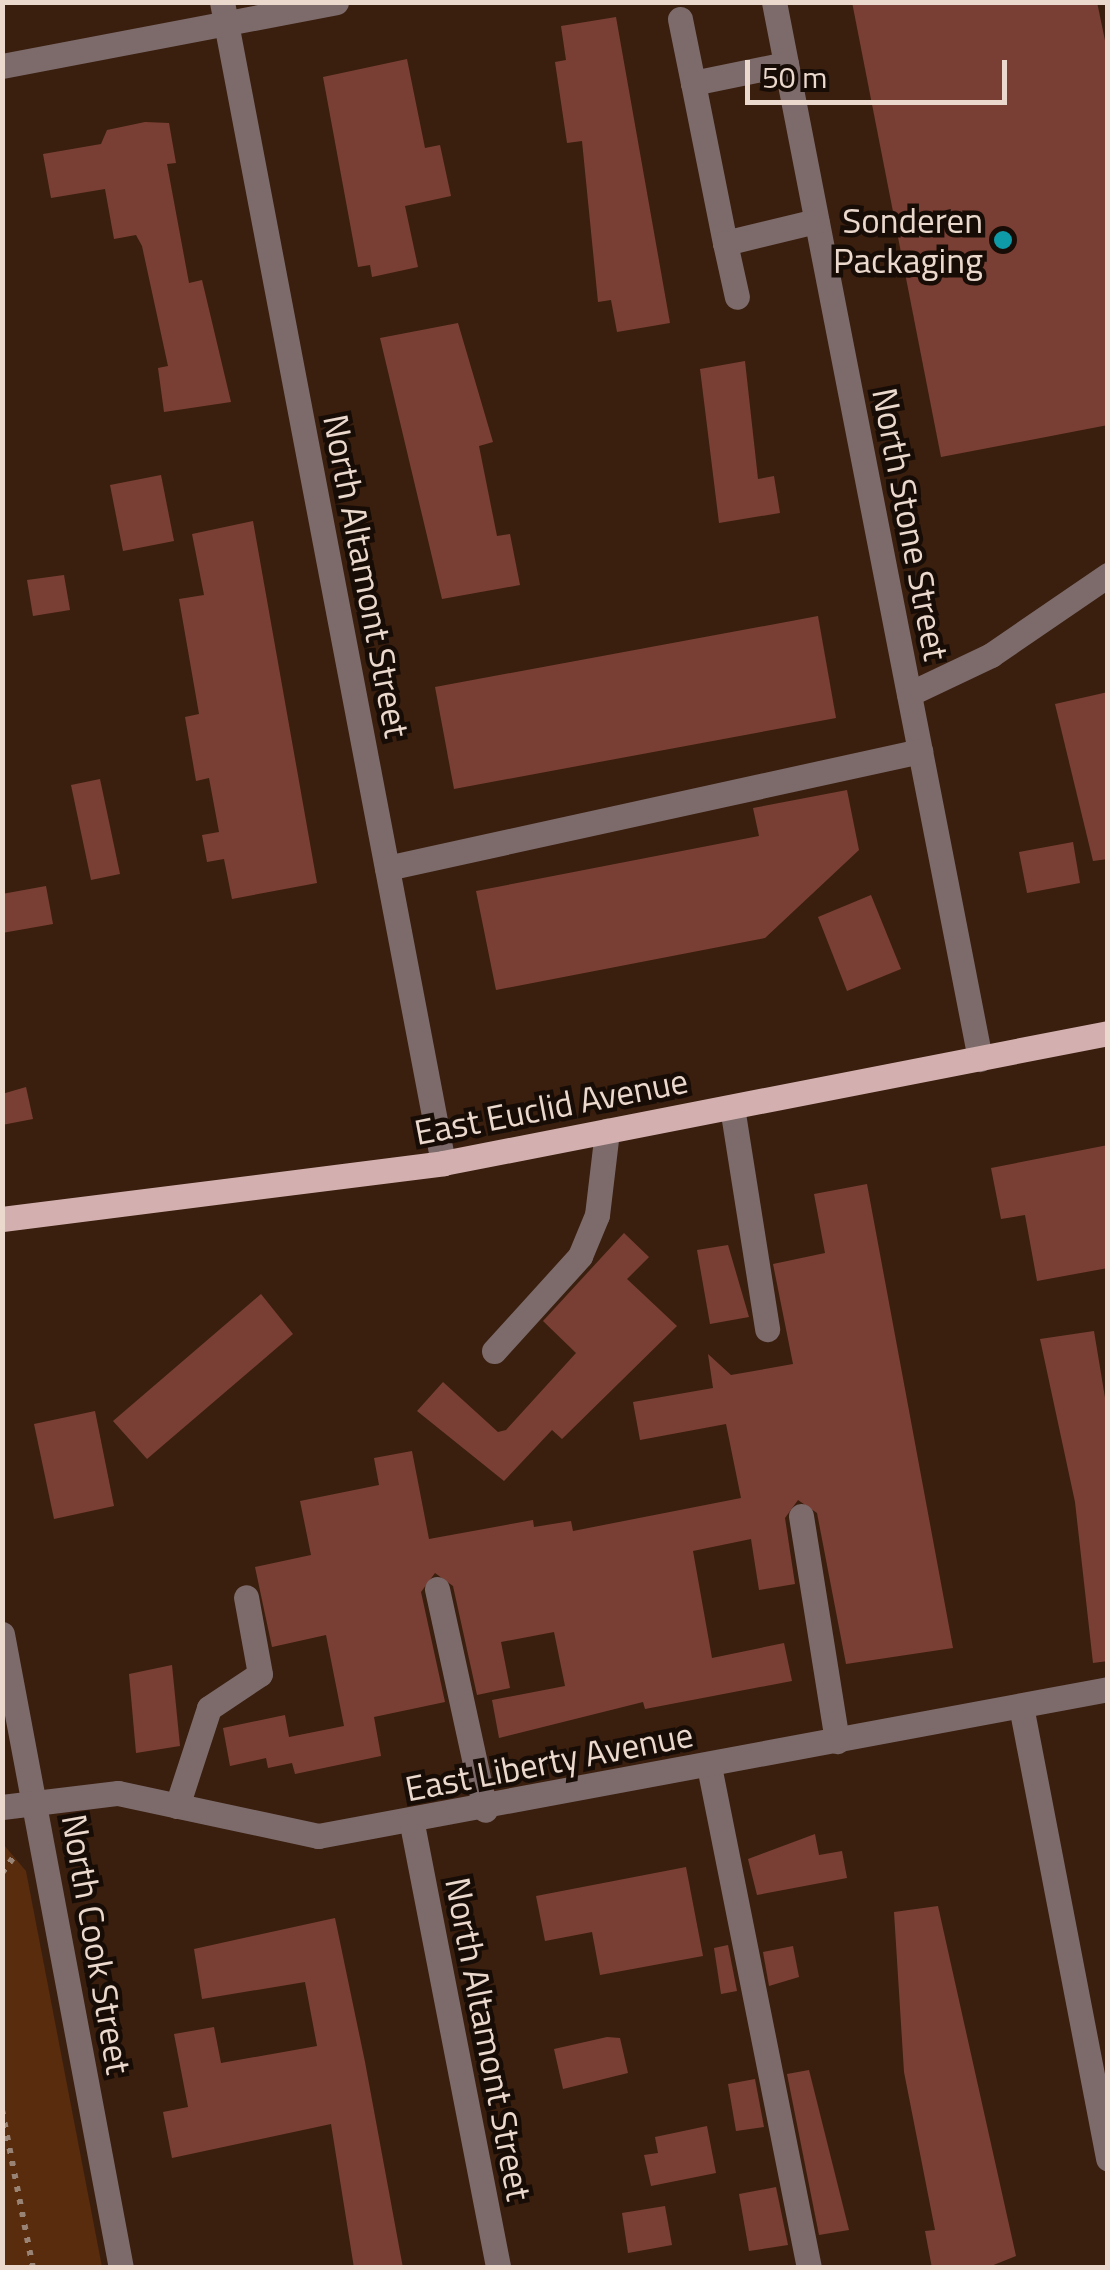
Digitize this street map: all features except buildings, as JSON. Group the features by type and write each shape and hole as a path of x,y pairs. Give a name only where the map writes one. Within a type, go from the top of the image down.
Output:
{"main road":[{"name":"East Euclid Avenue","path":"2,1219 444,1163 1108,1032"}],"street":[{"path":"2,66 224,14 336,2"},
{"name":"North Stone Street","path":"774,2 980,1059"},
{"name":"North Altamont Street","path":"224,14 444,1163"},
{"path":"680,19 737,297"},
{"path":"693,83 786,64"},
{"path":"725,243 816,221"},
{"path":"909,694 991,656 1108,575"},
{"path":"387,868 920,751"},
{"path":"732,1107 767,1329"},
{"path":"494,1351 580,1256 597,1215 607,1131"},
{"path":"800,1516 838,1740"},
{"path":"437,1589 485,1810"},
{"path":"177,1806 209,1708 260,1674 246,1597"},
{"name":"North Cook Street","path":"2,1634 121,2268"},
{"name":"East Liberty Avenue","path":"2,1807 118,1793 318,1836 412,1824 1108,1689"},
{"path":"1021,1706 1108,2159"},
{"path":"708,1766 809,2268"},
{"name":"North Altamont Street","path":"412,1824 498,2268"}],"path":[{"path":"2,2110 33,2268"}],"shaded area":[{"path":"3,1844 26,1871 102,2267 3,2267"}],"place":[{"name":"Sonderen Packaging","path":"1003,240"}]}
